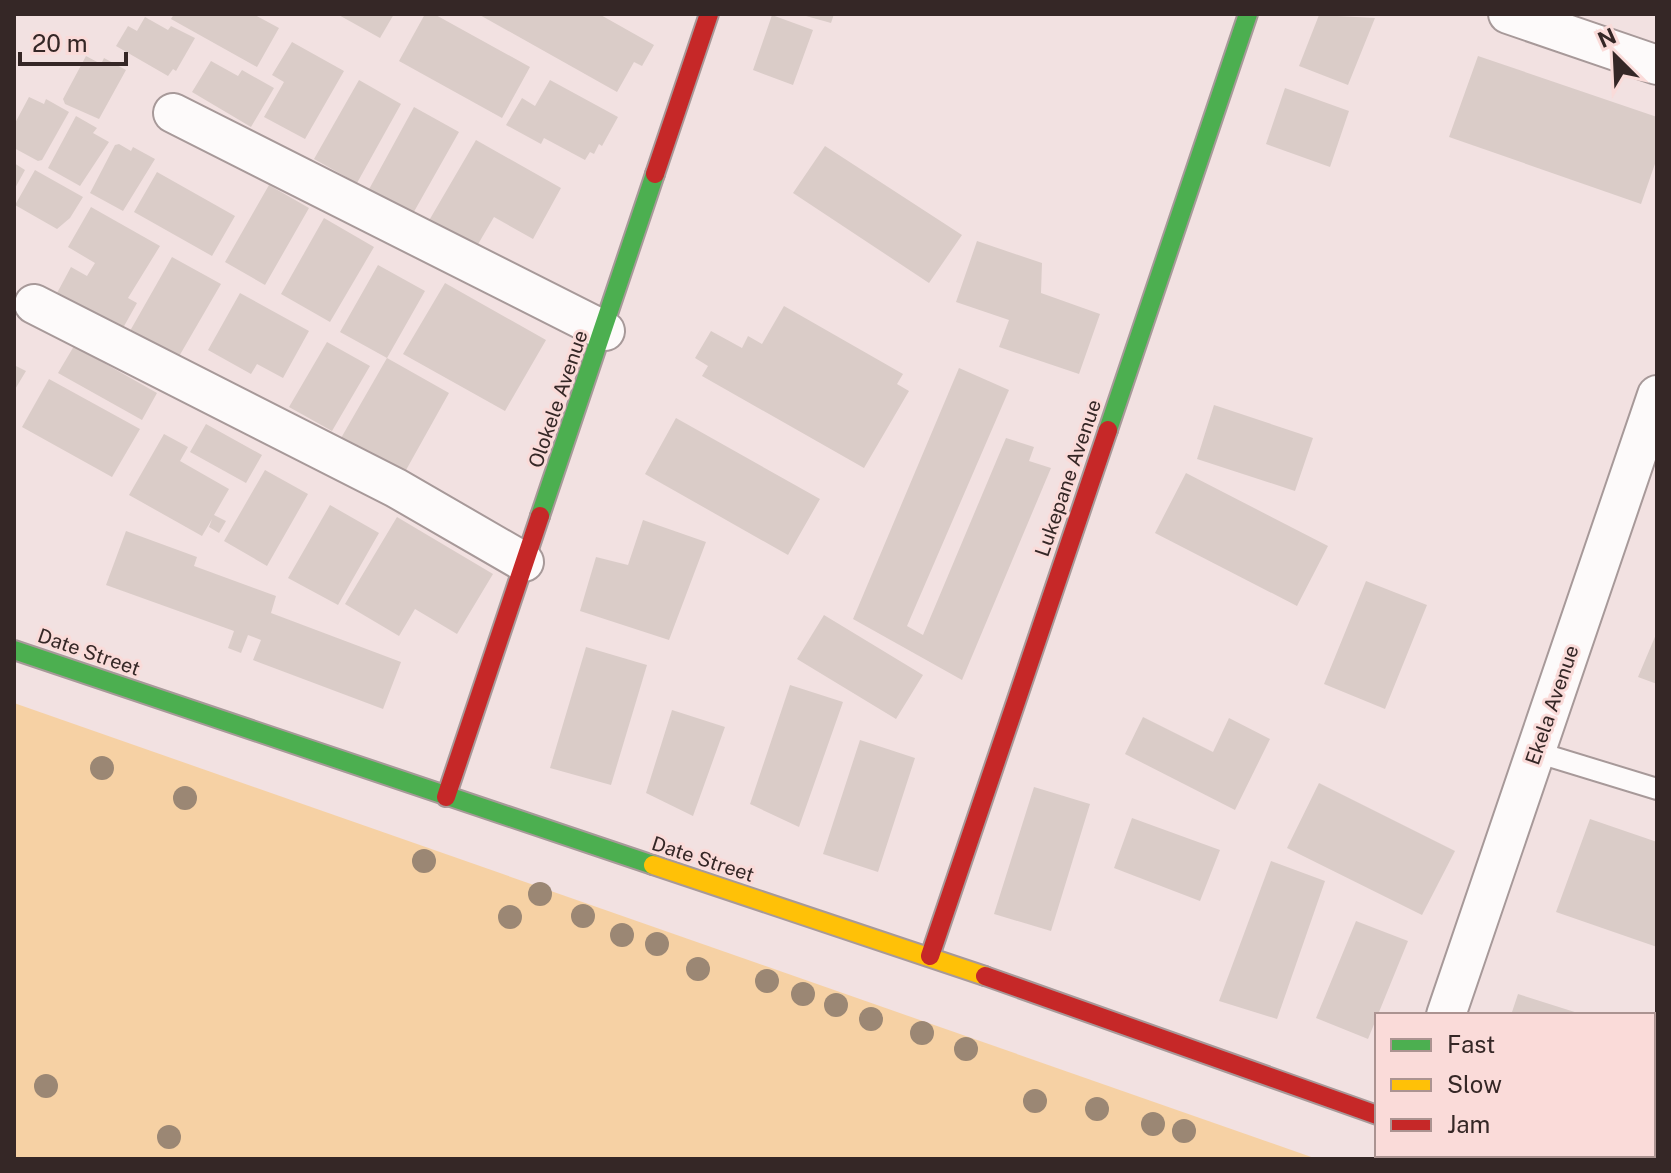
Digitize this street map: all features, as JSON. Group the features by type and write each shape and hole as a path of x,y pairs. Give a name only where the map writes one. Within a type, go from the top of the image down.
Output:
{"street":[{"name":"Olokele Avenue","path":"446,797 709,14"},
{"name":"Lukepane Avenue","path":"930,956 1248,14"},
{"path":"1508,14 1657,65"},
{"path":"173,113 605,331"},
{"path":"34,304 396,488 524,562"},
{"name":"Ekela Avenue","path":"1447,1013 1657,395"},
{"name":"Date Street","path":"14,650 446,797 930,956 1375,1114"}],"lane":[{"path":"1536,752 1657,789"}],"shaded area":[{"path":"14,703 1317,1159 14,1159"}],"building":[{"path":"174,14 253,14 279,28 257,67 171,19"},
{"path":"337,14 394,14 380,38"},
{"path":"425,14 434,14 530,67 502,118 399,61"},
{"path":"478,14 599,14 654,45 642,66 634,62 617,92"},
{"path":"799,14 834,14 831,23"},
{"path":"772,15 813,30 793,85 753,70"},
{"path":"1319,15 1375,18 1348,85 1299,66"},
{"path":"145,17 168,30 171,26 195,38 176,71 173,69 168,76 116,46 128,26 137,31"},
{"path":"292,42 344,71 305,139 264,117 284,82 272,75"},
{"path":"86,56 101,64 104,58 126,70 99,119 65,104 63,99"},
{"path":"1478,56 1657,117 1657,158 1641,204 1449,137"},
{"path":"211,61 238,76 242,70 274,88 251,127 192,92"},
{"path":"359,80 401,104 357,183 314,159"},
{"path":"550,80 618,117 602,146 599,144 594,154 590,152 585,160 544,138 541,144 506,125 522,98 535,106"},
{"path":"1285,88 1349,111 1330,167 1266,144"},
{"path":"29,97 44,104 46,99 69,112 42,160 38,161 14,148 14,125"},
{"path":"414,107 459,132 411,217 367,193"},
{"path":"76,116 97,128 93,133 109,142 80,186 48,168"},
{"path":"476,140 561,188 533,239 494,217 474,251 427,224"},
{"path":"115,145 131,151 133,147 155,159 123,211 90,193"},
{"path":"825,146 962,235 929,283 793,193"},
{"path":"14,163 25,170 14,190"},
{"path":"35,170 83,197 70,218 57,229 15,205"},
{"path":"157,172 235,216 212,256 134,212"},
{"path":"269,185 309,208 265,285 225,262"},
{"path":"91,207 160,246 128,298 137,303 123,328 57,293 71,267 87,276 95,263 68,247"},
{"path":"324,218 374,247 330,322 281,294"},
{"path":"977,241 1042,263 1041,293 1100,314 1079,374 999,347 1009,320 956,302"},
{"path":"172,257 221,284 174,365 126,338"},
{"path":"378,265 425,291 387,358 340,332"},
{"path":"445,283 546,340 505,411 403,354"},
{"path":"240,293 309,331 283,378 257,364 251,374 208,350"},
{"path":"784,306 903,374 897,384 909,391 864,468 702,376 708,366 695,358 711,331 742,348 748,336 762,344"},
{"path":"327,342 370,366 332,431 289,407"},
{"path":"74,346 157,393 142,420 58,373"},
{"path":"387,358 449,393 396,488 333,452"},
{"path":"14,365 26,371 14,391"},
{"path":"959,368 1009,390 907,626 923,635 1006,438 1034,447 1029,461 1051,468 962,680 853,619"},
{"path":"49,379 140,429 112,477 22,427"},
{"path":"1214,405 1313,438 1295,491 1197,459"},
{"path":"676,418 820,499 788,555 645,474"},
{"path":"206,424 262,455 246,483 190,452"},
{"path":"164,434 188,447 180,461 229,489 214,515 226,521 219,533 209,527 212,519 202,536 129,495"},
{"path":"265,470 308,494 267,566 224,541"},
{"path":"1186,473 1328,546 1297,606 1155,533"},
{"path":"330,505 379,533 338,605 288,578"},
{"path":"397,517 493,574 457,634 415,609 399,636 345,604"},
{"path":"643,520 706,542 669,640 580,611 596,557 628,565"},
{"path":"126,531 197,557 194,566 276,596 271,613 401,662 383,709 253,660 261,640 248,635 241,653 228,648 234,631 106,585"},
{"path":"1366,581 1427,605 1385,709 1324,684"},
{"path":"824,615 923,675 896,719 797,659"},
{"path":"1657,632 1657,684 1638,677"},
{"path":"586,647 647,665 611,785 550,768"},
{"path":"790,685 843,702 799,827 750,804"},
{"path":"672,710 725,727 693,816 646,793"},
{"path":"1143,717 1213,752 1229,718 1270,739 1235,810 1125,754"},
{"path":"860,740 915,758 878,872 823,854"},
{"path":"1319,783 1455,851 1422,915 1287,848"},
{"path":"1034,787 1090,804 1051,931 994,914"},
{"path":"1132,818 1220,850 1200,901 1114,868"},
{"path":"1590,819 1657,842 1657,947 1556,912"},
{"path":"1271,861 1325,881 1277,1019 1219,1001"},
{"path":"1356,921 1408,941 1379,1013 1375,1013 1368,1039 1316,1018"},
{"path":"1518,994 1578,1013 1512,1013"},
{"path":"1655,1038 1657,1039 1655,1140"}],"traffic: fast":[{"path":"1108,430 1248,14"},
{"path":"540,516 655,174"},
{"path":"14,650 653,865"}],"traffic: slow":[{"path":"653,865 985,976"},
{"path":"1502,1157 1508,1159"}],"traffic: jam":[{"path":"655,174 709,14"},
{"path":"930,956 1108,430"},
{"path":"446,797 540,516"},
{"path":"985,976 1375,1114"}]}
